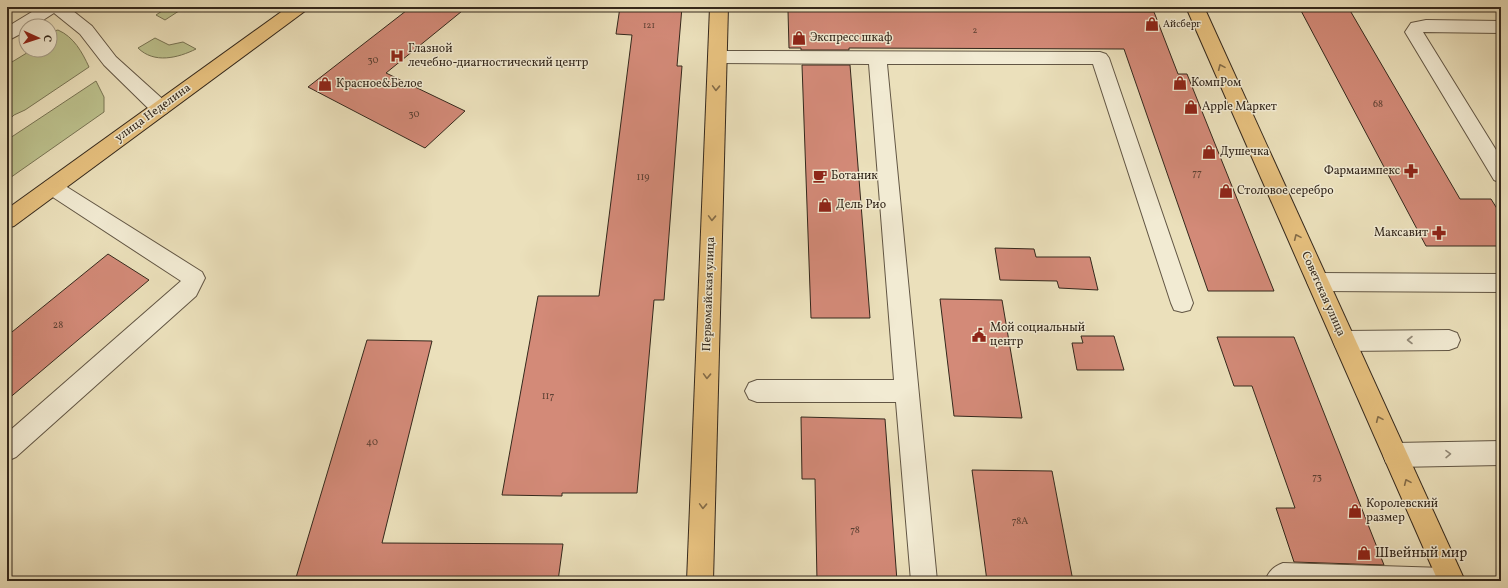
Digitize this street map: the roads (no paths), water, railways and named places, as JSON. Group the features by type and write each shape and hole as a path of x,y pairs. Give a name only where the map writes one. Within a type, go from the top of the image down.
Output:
{"main road":[{"name":"улица Неделина","path":"7,220 299,7"},
{"name":"Первомайская улица","path":"700,581 719,7"},
{"name":"Советская улица","path":"1195,7 1452,581"}],"street":[{"path":"7,35 52,7"},
{"path":"57,7 86,30 110,62 160,108"},
{"path":"1501,27 1426,26 1417,27 1414,32 1501,175"},
{"path":"717,57 1100,58 1182,303"},
{"path":"877,57 924,581"},
{"path":"7,449 188,290 194,278 52,187"},
{"path":"1318,282 1501,283"},
{"path":"1344,341 1448,340"},
{"path":"757,391 907,391"},
{"path":"1395,455 1501,453"},
{"path":"1278,581 1283,576 1444,581"}],"place":[{"name":"Айсберг","path":"1152,24"},
{"name":"Экспресс шкаф","path":"799,38"},
{"name":"Глазной лечебно-диагностический центр","path":"397,56"},
{"name":"КомпРом","path":"1180,83"},
{"name":"Красное&Белое","path":"325,84"},
{"name":"Apple Маркет","path":"1191,107"},
{"name":"Душечка","path":"1209,152"},
{"name":"Фармаимпекс","path":"1411,171"},
{"name":"Ботаник","path":"820,176"},
{"name":"Столовое серебро","path":"1226,191"},
{"name":"Дель Рио","path":"825,205"},
{"name":"Максавит","path":"1439,233"},
{"name":"Мой социальный центр","path":"979,335"},
{"name":"Королевский размер","path":"1355,511"},
{"name":"Швейный мир","path":"1364,553"}]}
